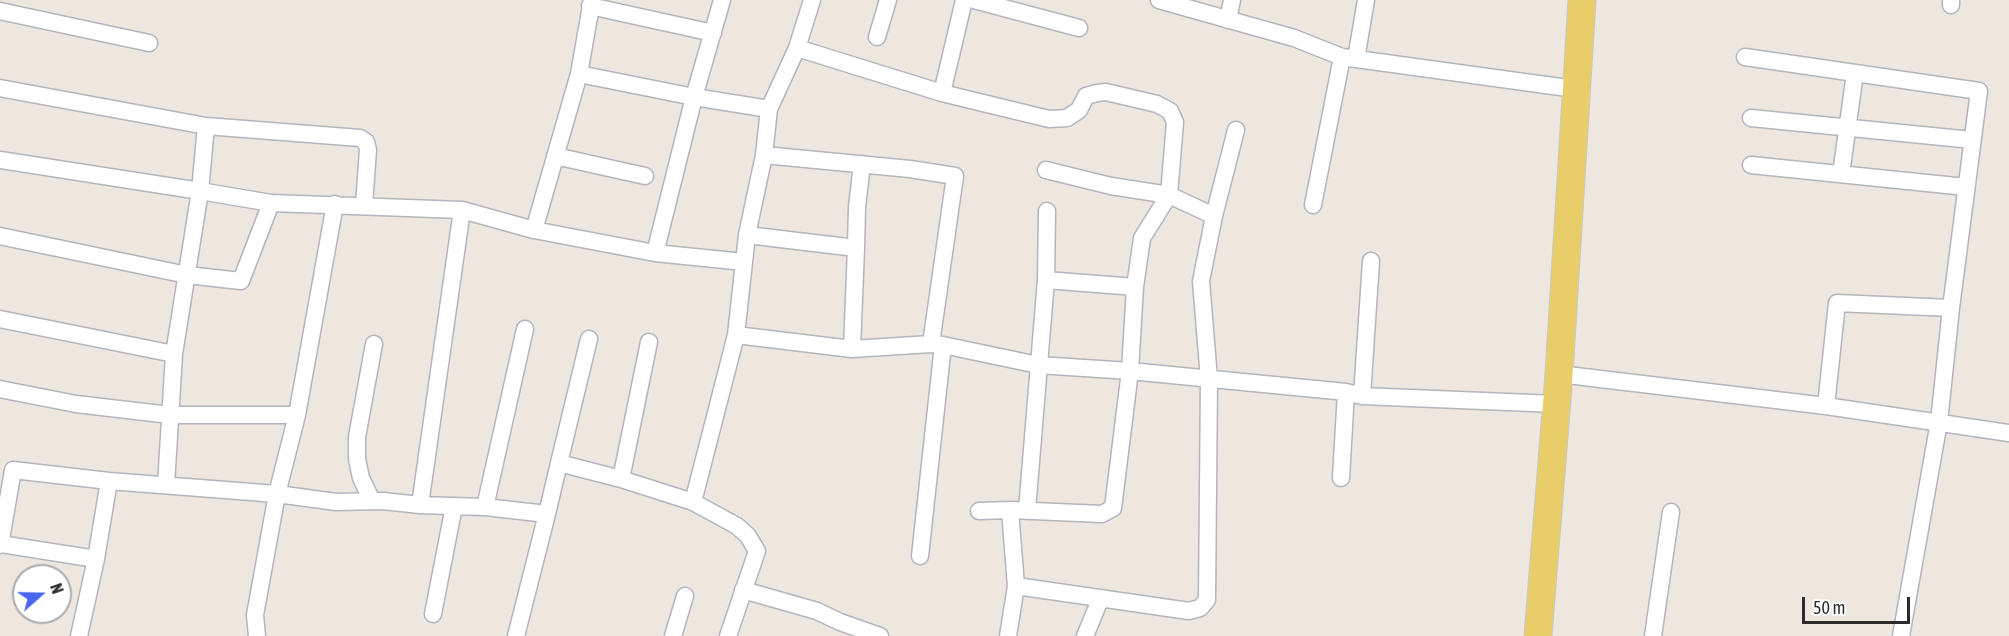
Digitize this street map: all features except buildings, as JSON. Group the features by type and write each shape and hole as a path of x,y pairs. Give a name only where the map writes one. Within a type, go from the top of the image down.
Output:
{"main road":[{"path":"1538,636 1556,404 1582,0"}],"street":[{"path":"655,254 694,97 722,0"},
{"path":"693,502 736,335 747,235 764,155 769,110 797,48 812,0"},
{"path":"877,37 888,0"},
{"path":"942,93 964,0"},
{"path":"974,0 1079,28"},
{"path":"1159,0 1294,38 1349,58 1575,89"},
{"path":"1228,20 1232,0"},
{"path":"1312,205 1366,0"},
{"path":"534,230 579,74 591,3 713,33"},
{"path":"0,11 149,43"},
{"path":"797,48 942,93 1048,119 1067,117 1079,110 1086,96 1106,92 1157,104 1170,111 1175,122 1168,195 1142,238 1135,287 1130,371 1113,508 1101,514 1027,510 979,511"},
{"path":"1745,57 1979,91 1939,422 1901,636"},
{"path":"1841,174 1855,73"},
{"path":"579,74 769,110"},
{"path":"0,88 206,126 360,138 366,142 368,150 364,205"},
{"path":"1751,118 1972,140"},
{"path":"166,485 174,354 200,191 206,126"},
{"path":"1016,586 1100,600 1189,611 1200,608 1207,600 1209,379 1201,280 1214,216 1236,130"},
{"path":"764,155 910,169 954,176 937,345 920,556"},
{"path":"555,156 645,176"},
{"path":"0,160 271,203 462,210 534,230 655,254 744,262"},
{"path":"852,349 857,207 862,164"},
{"path":"1751,165 1966,187"},
{"path":"1046,171 1111,186 1168,195 1214,216"},
{"path":"0,236 186,275 241,281 271,203"},
{"path":"257,636 255,615 277,494 297,415 335,204"},
{"path":"420,505 462,210"},
{"path":"1027,510 1046,280 1047,211"},
{"path":"747,235 856,248"},
{"path":"1341,478 1371,261"},
{"path":"1046,280 1135,287"},
{"path":"1826,406 1837,303 1951,308"},
{"path":"0,320 174,354"},
{"path":"485,507 525,329"},
{"path":"736,335 852,349 937,345 1038,365 1130,371 1354,394 1556,404"},
{"path":"516,636 589,339"},
{"path":"621,479 649,342"},
{"path":"372,501 361,478 357,459 357,437 374,344"},
{"path":"1558,374 1826,406 2009,433"},
{"path":"0,389 76,404 170,415 297,415"},
{"path":"559,463 621,479 693,502 736,526 748,536 757,551 728,636"},
{"path":"96,558 0,544 7,470 109,481 277,494 336,502 372,501 485,507 547,514"},
{"path":"79,636 96,558 109,481"},
{"path":"433,614 454,506"},
{"path":"1008,636 1016,586 1010,510"},
{"path":"1653,636 1671,512"},
{"path":"743,590 817,610 840,622 880,636"},
{"path":"673,636 685,596"},
{"path":"1085,636 1100,600"}]}
